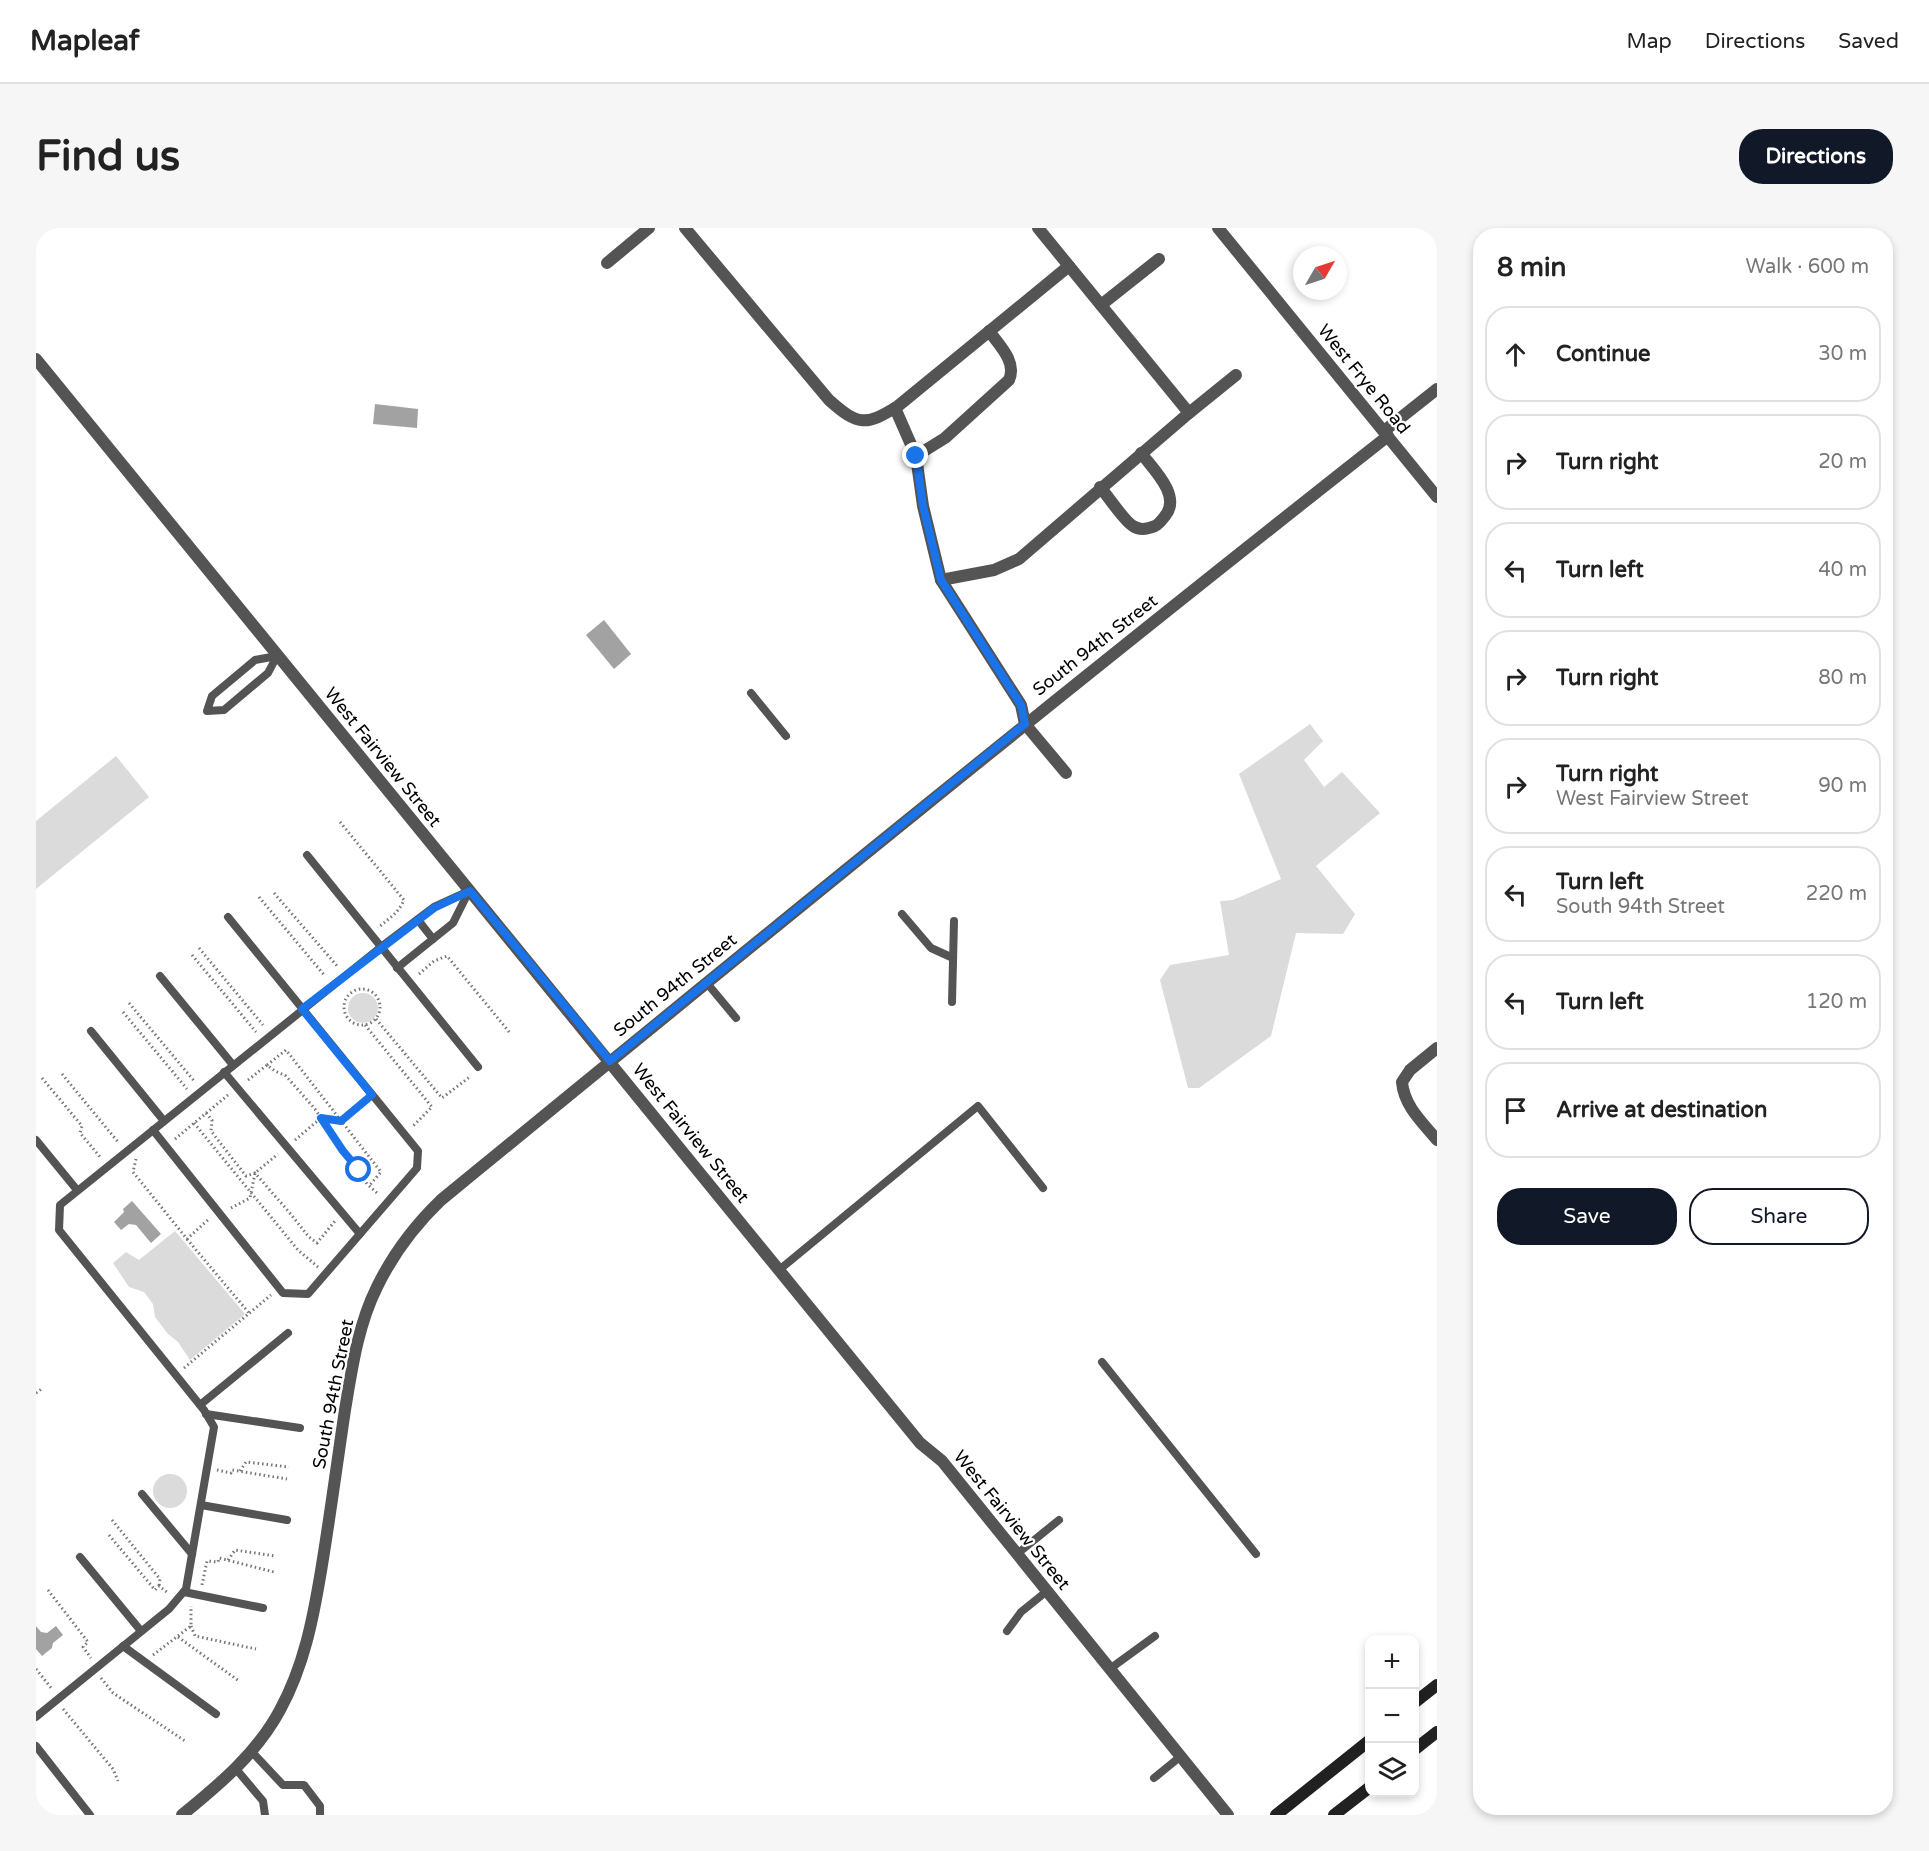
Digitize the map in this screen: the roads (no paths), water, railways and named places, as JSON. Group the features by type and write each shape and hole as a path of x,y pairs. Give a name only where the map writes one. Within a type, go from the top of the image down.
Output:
{"main road":[{"path":"1419,1700 1437,1685"},
{"path":"1419,1746 1437,1732"},
{"path":"1276,1815 1366,1743"},
{"path":"1334,1815 1365,1791"}],"street":[{"path":"607,263 649,228"},
{"path":"685,228 830,400 846,415 863,421 878,419 895,408 1069,266"},
{"path":"1038,228 1189,413"},
{"name":"West Frye Road","path":"1218,228 1437,497"},
{"path":"1101,305 1159,259"},
{"path":"916,456 945,438 1009,380 1012,373 1011,363 989,332"},
{"name":"West Fairview Street","path":"36,359 920,1443 942,1461 1228,1815"},
{"path":"941,580 994,570 1018,558 1236,375"},
{"name":"South 94th Street","path":"182,1815 236,1769 252,1752 280,1710 293,1683 313,1622 351,1375 366,1312 394,1256 425,1216 441,1200 706,982 1386,433 1437,389"},
{"path":"895,408 916,456 923,506 941,580 1021,705 1025,724 1066,773"},
{"path":"1100,487 1132,526 1144,530 1157,525 1168,512 1171,502 1162,482 1141,453"},
{"path":"1437,1048 1410,1070 1402,1082 1403,1094 1409,1107 1437,1140"}],"lane":[{"path":"277,656 268,673 224,710 207,711 212,696 255,660 277,656"},
{"path":"751,693 786,736"},
{"path":"307,855 478,1067"},
{"path":"36,1717 169,1609 186,1589 214,1427 200,1405 59,1230 60,1204 381,947 434,908 470,891"},
{"path":"398,968 453,923 470,891"},
{"path":"902,914 931,948 953,958"},
{"path":"153,1130 283,1293 308,1294 417,1168 418,1151 228,917"},
{"path":"418,920 433,939"},
{"path":"952,1002 954,921"},
{"path":"160,976 233,1065"},
{"path":"706,982 736,1018"},
{"path":"91,1031 162,1122"},
{"path":"224,1072 360,1234"},
{"path":"779,1270 978,1106 1043,1188"},
{"path":"36,1140 78,1190"},
{"path":"200,1405 288,1333"},
{"path":"1102,1362 1256,1554"},
{"path":"206,1414 300,1428"},
{"path":"142,1494 192,1554"},
{"path":"201,1505 287,1520"},
{"path":"1017,1554 1059,1520"},
{"path":"80,1557 141,1631"},
{"path":"1007,1631 1021,1612 1047,1591"},
{"path":"184,1592 263,1608"},
{"path":"1111,1668 1155,1636"},
{"path":"123,1646 216,1714"},
{"path":"36,1746 90,1815"},
{"path":"252,1752 283,1785 304,1785 320,1806 320,1815"},
{"path":"1154,1778 1181,1756"},
{"path":"236,1769 262,1801 265,1815"}]}
